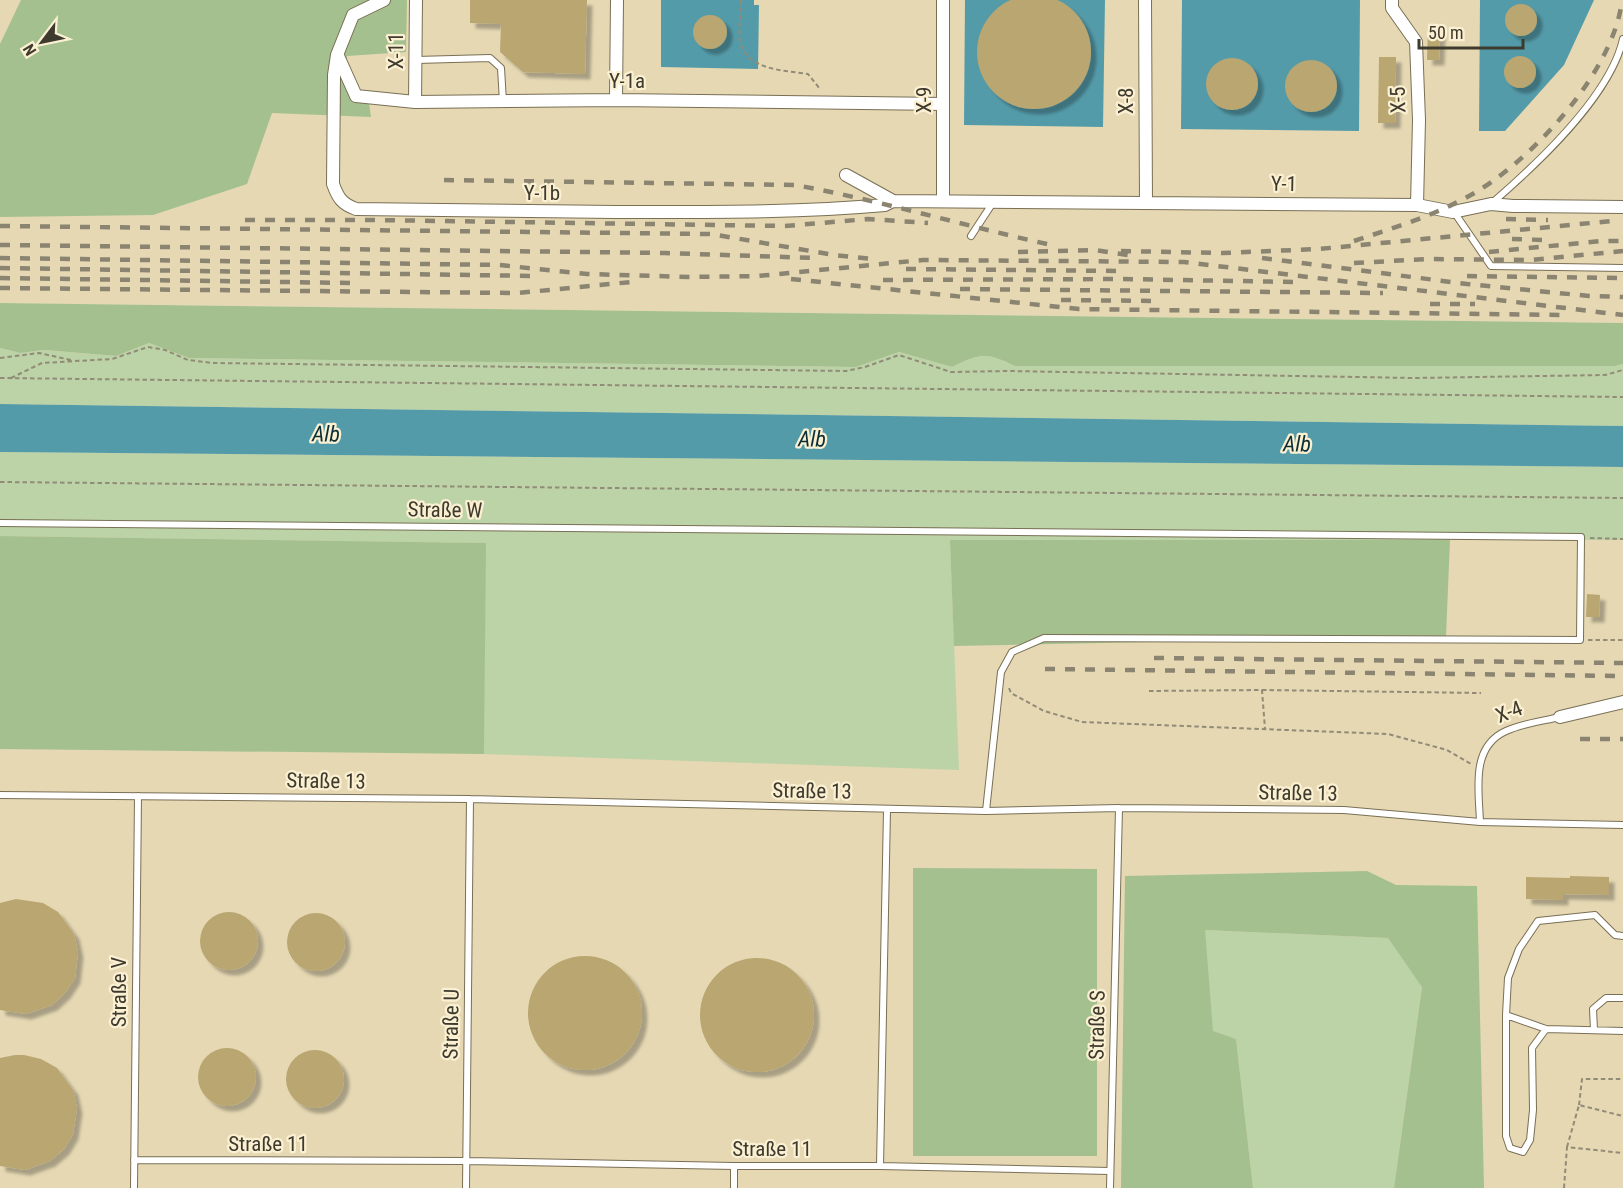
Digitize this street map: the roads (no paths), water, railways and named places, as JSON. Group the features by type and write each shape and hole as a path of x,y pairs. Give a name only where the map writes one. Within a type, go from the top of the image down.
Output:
{"street":[{"name":"Y-1b","path":"384,0 353,15 337,55 334,75 333,184 338,197 345,205 356,209 754,213 885,205 893,201 943,200"},
{"name":"X-11","path":"415,102 416,0"},
{"path":"616,0 616,100"},
{"name":"X-9","path":"943,0 943,200"},
{"name":"X-8","path":"1145,0 1146,202"},
{"name":"X-5","path":"1392,0 1392,8 1416,42 1419,120 1417,205"},
{"name":"Y-1a","path":"337,55 356,96 415,102 616,100 943,104"},
{"path":"846,175 893,201"},
{"name":"Y-1","path":"943,200 1417,205 1454,212 1491,204 1623,207"},
{"name":"X-4","path":"1560,717 1623,702"}],"lane":[{"path":"1491,204 1541,158 1572,124 1609,73 1620,52 1623,39"},
{"path":"416,60 489,58 501,68 503,102"},
{"path":"971,236 994,201"},
{"path":"1454,212 1491,266 1623,268"},
{"name":"Straße W","path":"0,523 1581,537 1578,625 1580,640 1044,638 1012,652 1001,672 986,811"},
{"name":"X-4","path":"1480,822 1479,768 1485,749 1503,732 1560,717"},
{"name":"Straße 13","path":"0,795 470,799 887,810 986,811 1119,808 1344,810 1480,822 1623,825"},
{"name":"Straße V","path":"134,1188 138,796"},
{"name":"Straße U","path":"466,1188 470,799"},
{"name":"Straße S","path":"1110,1188 1119,808"},
{"path":"880,1166 887,810"},
{"path":"1546,1029 1532,1048 1533,1110 1530,1140 1523,1152 1510,1149 1506,1136 1506,1015 1508,978 1519,949 1538,921 1595,915 1615,935 1623,936"},
{"path":"1594,1030 1593,1009 1606,998 1623,998"},
{"path":"1506,1015 1546,1029 1623,1031"},
{"name":"Straße 11","path":"134,1160 466,1161 1110,1171"},
{"path":"734,1166 734,1188"}],"water":[{"path":"661,0 754,0 754,5 759,5 758,69 661,67"},
{"path":"965,0 1105,0 1103,127 964,125"},
{"path":"1182,0 1360,0 1359,131 1181,129"},
{"path":"1480,0 1594,0 1564,65 1505,131 1479,131"},
{"name":"Alb","path":"0,404 1623,426 1623,467 0,452"}],"railway":[{"path":"1354,241 1441,210 1469,196 1518,162 1565,113 1586,85 1616,28 1622,0"},
{"path":"444,180 795,185 1056,246"},
{"path":"245,220 785,226 868,219 928,223"},
{"path":"1506,219 1548,220"},
{"path":"1121,251 1222,253 1319,249 1612,221"},
{"path":"0,226 711,234 834,255 874,259"},
{"path":"1512,239 1544,240"},
{"path":"1489,252 1623,241"},
{"path":"0,245 665,253 816,258"},
{"path":"1018,252 1095,250 1128,255"},
{"path":"1354,263 1428,259 1531,260 1623,251"},
{"path":"0,258 499,265 587,274 691,277 758,276 923,260 1184,262 1623,315"},
{"path":"1262,258 1467,284 1589,296 1623,297"},
{"path":"0,268 536,276"},
{"path":"906,269 1125,271"},
{"path":"1467,276 1623,278"},
{"path":"0,278 354,283"},
{"path":"791,279 1079,309 1560,315"},
{"path":"883,280 1123,279 1294,282"},
{"path":"0,288 518,293 631,282"},
{"path":"960,289 1383,293"},
{"path":"1061,300 1160,301"},
{"path":"1430,304 1475,304"},
{"path":"1154,658 1623,663"},
{"path":"1045,669 1623,676"},
{"path":"1580,739 1623,739"}]}
